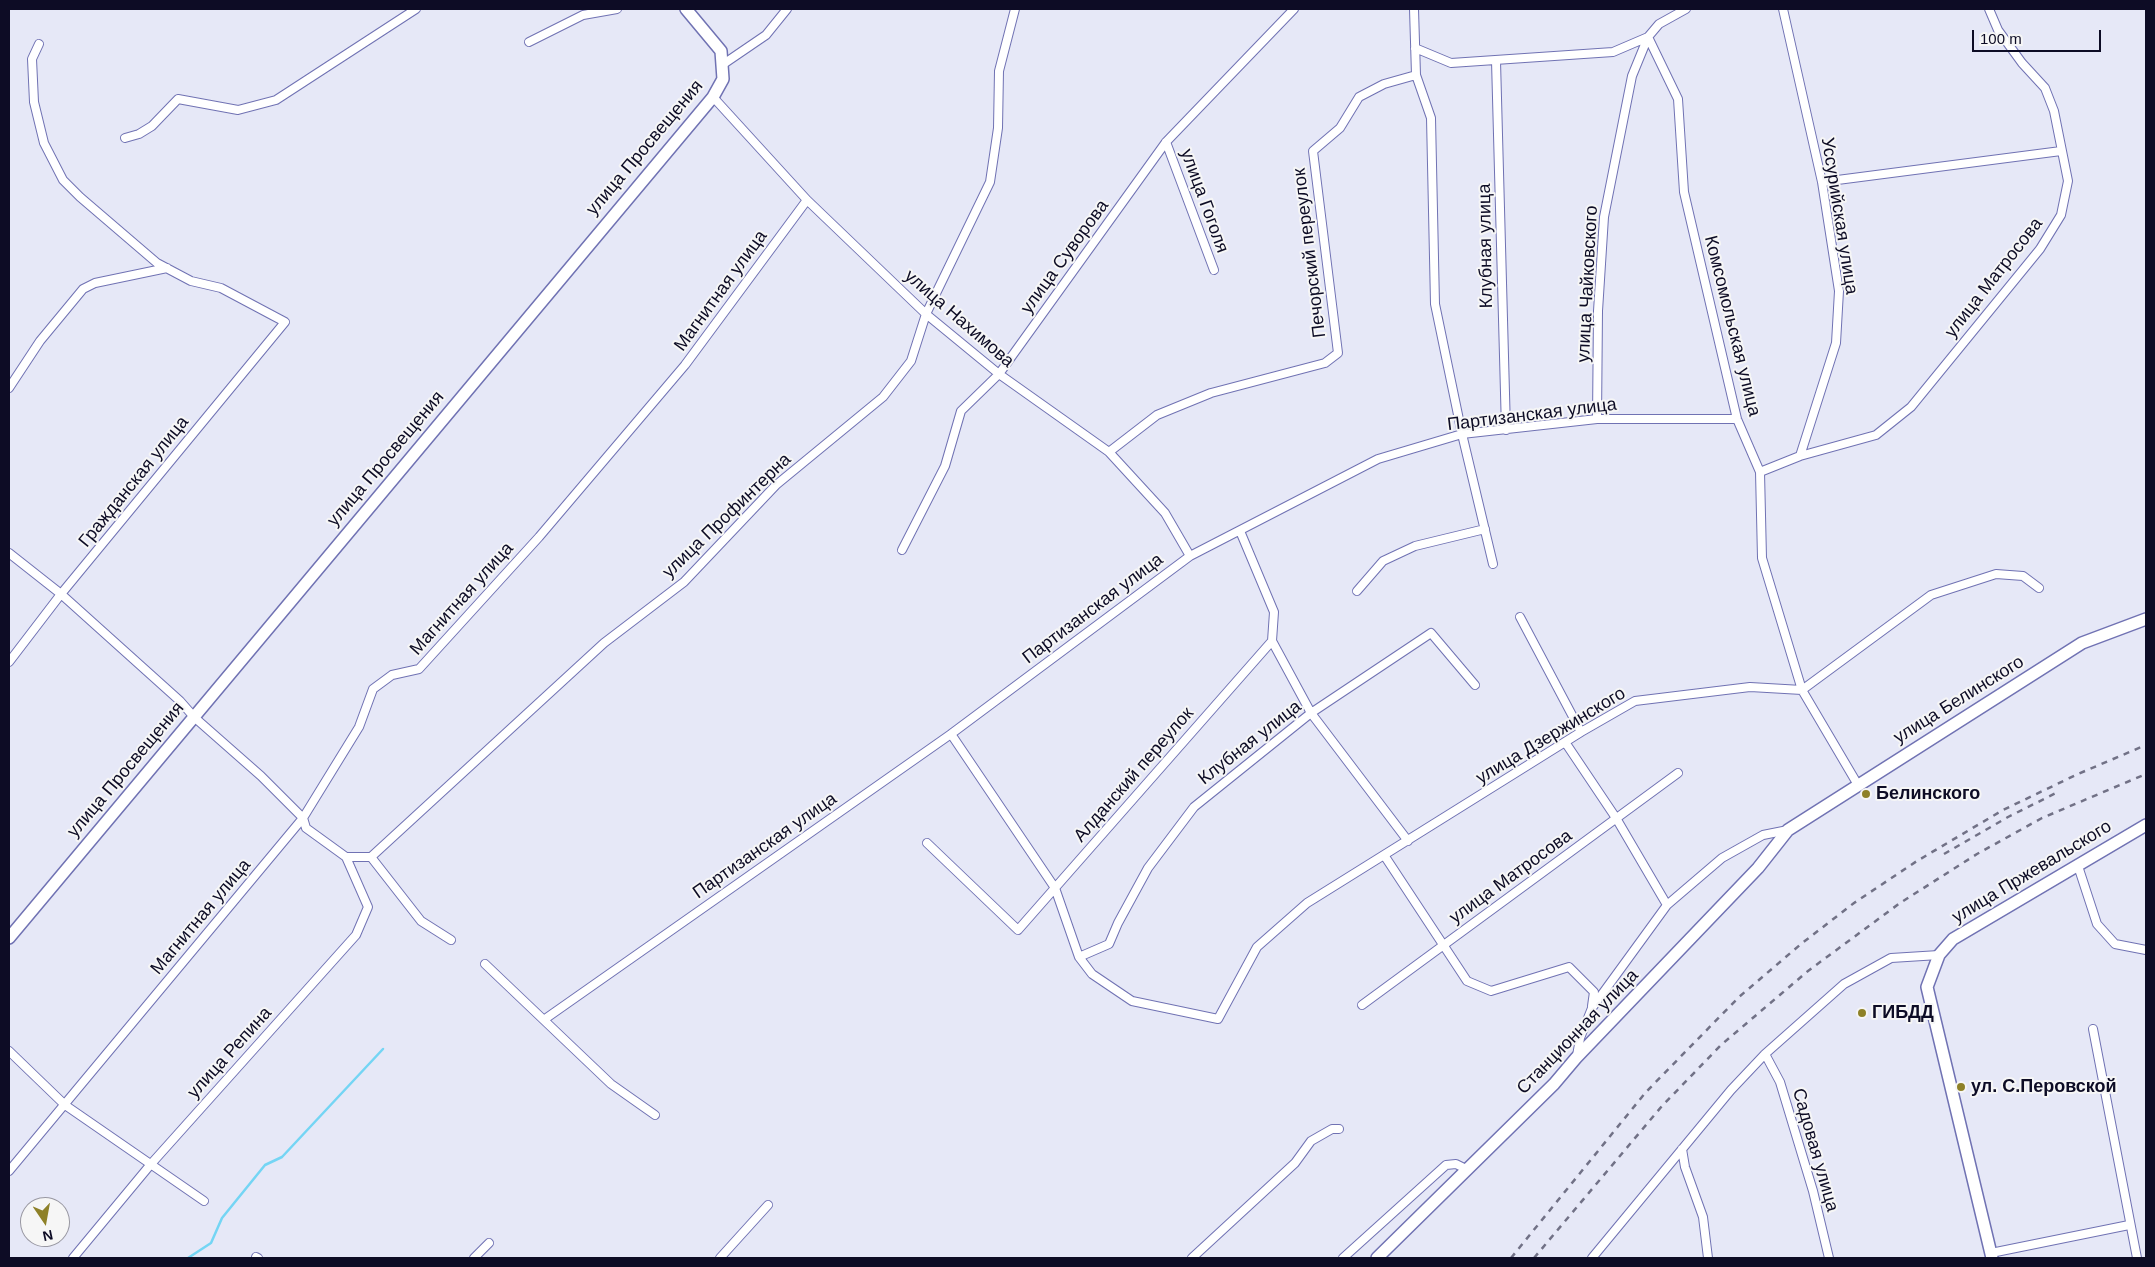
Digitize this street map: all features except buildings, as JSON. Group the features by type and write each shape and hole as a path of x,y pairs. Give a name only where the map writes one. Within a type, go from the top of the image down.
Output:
{"main road":[{"path":"686,9 721,51 722,64"},
{"name":"улица Просвещения","path":"9,938 712,97 723,79 722,64"},
{"name":"улица Белинского","path":"1792,826 2082,643 2146,619"},
{"name":"улица Пржевальского","path":"1939,955 1954,940 2146,825"},
{"name":"Станционная улица","path":"1377,1258 1554,1084 1576,1058 1758,868 1792,826"},
{"path":"1939,955 1927,987 1991,1256"}],"street":[{"path":"125,138 139,134 152,126 178,100 238,110 276,100 416,9"},
{"path":"529,42 583,15 617,9"},
{"path":"722,64 766,35 787,9"},
{"name":"улица Профинтерна","path":"371,857 604,643 684,582 776,485 883,397 911,362 926,314 990,182 998,128 999,71 1015,9"},
{"name":"улица Суворова","path":"902,550 946,466 961,411 999,374 1166,142 1294,9"},
{"path":"1414,9 1416,75 1431,118 1435,304 1462,434 1493,564"},
{"path":"1415,48 1451,62 1496,61 1613,52 1648,37 1659,24 1686,9"},
{"name":"Уссурийская улица","path":"1783,9 1822,182 1839,291 1836,343 1800,456"},
{"name":"улица Матросова","path":"1760,472 1800,456 1876,435 1911,407 2040,249 2061,215 2068,181 2054,111 2045,88 2017,56 1998,30 1989,9"},
{"name":"Комсомольская улица","path":"1648,37 1678,99 1684,192 1737,419 1760,472 1762,558 1802,690 1858,785"},
{"name":"улица Чайковского","path":"1597,419 1598,311 1604,217 1632,76 1648,37"},
{"path":"40,44 32,59 34,102 44,143 63,180 80,197 158,263 167,268"},
{"name":"Клубная улица","path":"1496,61 1506,430"},
{"name":"Печорский переулок","path":"1109,452 1157,415 1211,393 1325,363 1338,353 1313,151 1340,128 1359,97 1384,84 1416,75"},
{"name":"улица Нахимова","path":"712,97 807,200 926,314 999,374 1109,452 1165,513 1190,556"},
{"name":"улица Гоголя","path":"1166,142 1214,270"},
{"path":"1822,182 2061,151"},
{"name":"Магнитная улица","path":"9,1171 302,818 359,727 373,689 392,675 419,669 538,537 686,365 807,200"},
{"path":"9,388 40,340 84,289 95,283 167,268"},
{"name":"Гражданская улица","path":"9,662 60,594 285,322 221,288 191,281 167,268"},
{"name":"Партизанская улица","path":"545,1019 951,734 1190,556 1378,459 1462,434 1597,419 1737,419"},
{"path":"1357,591 1383,561 1415,546 1485,529"},
{"path":"1240,531 1274,612 1272,641 1311,713 1408,841"},
{"path":"9,553 60,594 261,776 302,818 306,828 346,857 371,857 421,921 451,940"},
{"path":"1802,690 1931,595 1996,574 2023,576 2039,588"},
{"path":"1520,616 1581,732"},
{"name":"Клубная улица","path":"1079,957 1110,944 1148,868 1194,806 1311,713 1431,633 1475,685"},
{"name":"Алданский переулок","path":"927,843 1018,930 1272,641"},
{"name":"улица Дзержинского","path":"1079,957 1092,974 1132,1001 1218,1019 1257,947 1307,903 1581,732 1635,701 1750,687 1802,690"},
{"path":"951,734 1055,888 1079,957"},
{"path":"1566,742 1616,818 1667,905"},
{"name":"улица Матросова","path":"1362,1004 1678,773"},
{"name":"улица Белинского","path":"1576,1058 1580,1038 1592,1008 1667,905 1722,858 1763,835 1792,826"},
{"path":"1384,855 1467,981 1491,991 1569,967 1594,992 1592,1008"},
{"name":"улица Репина","path":"73,1258 151,1164 356,936 368,907 346,857"},
{"path":"2078,866 2097,924 2115,944 2146,950"},
{"path":"1592,1258 1731,1090 1765,1054 1844,984 1891,958 1939,955"},
{"path":"485,964 545,1019 611,1084 655,1115"},
{"path":"2093,1029 2136,1258"},
{"path":"9,1051 65,1104 204,1202"},
{"name":"Садовая улица","path":"1765,1054 1780,1082 1813,1191 1829,1258"},
{"path":"1192,1258 1295,1163 1311,1141 1332,1129 1339,1128"},
{"path":"1682,1149 1685,1167 1703,1216 1708,1258"},
{"path":"1343,1258 1446,1165 1456,1164 1468,1170"},
{"path":"720,1258 768,1205"},
{"path":"1991,1256 2129,1225"},
{"path":"474,1258 490,1243"}],"waterway":[{"path":"188,1258 211,1243 222,1218 265,1165 282,1157 383,1049"}],"railway":[{"path":"1511,1258 1646,1092 1739,997 1801,944 1854,903 1917,861 2003,810 2078,774 2146,745"},
{"path":"1534,1258 1662,1106 1721,1045 1808,971 1900,903 1977,854 2042,818 2146,774"},
{"path":"1944,854 2008,817 2056,793"}],"place":[{"name":"Белинского","path":"1866,794"},
{"name":"ГИБДД","path":"1862,1013"},
{"name":"ул. С.Перовской","path":"1961,1087"}]}
